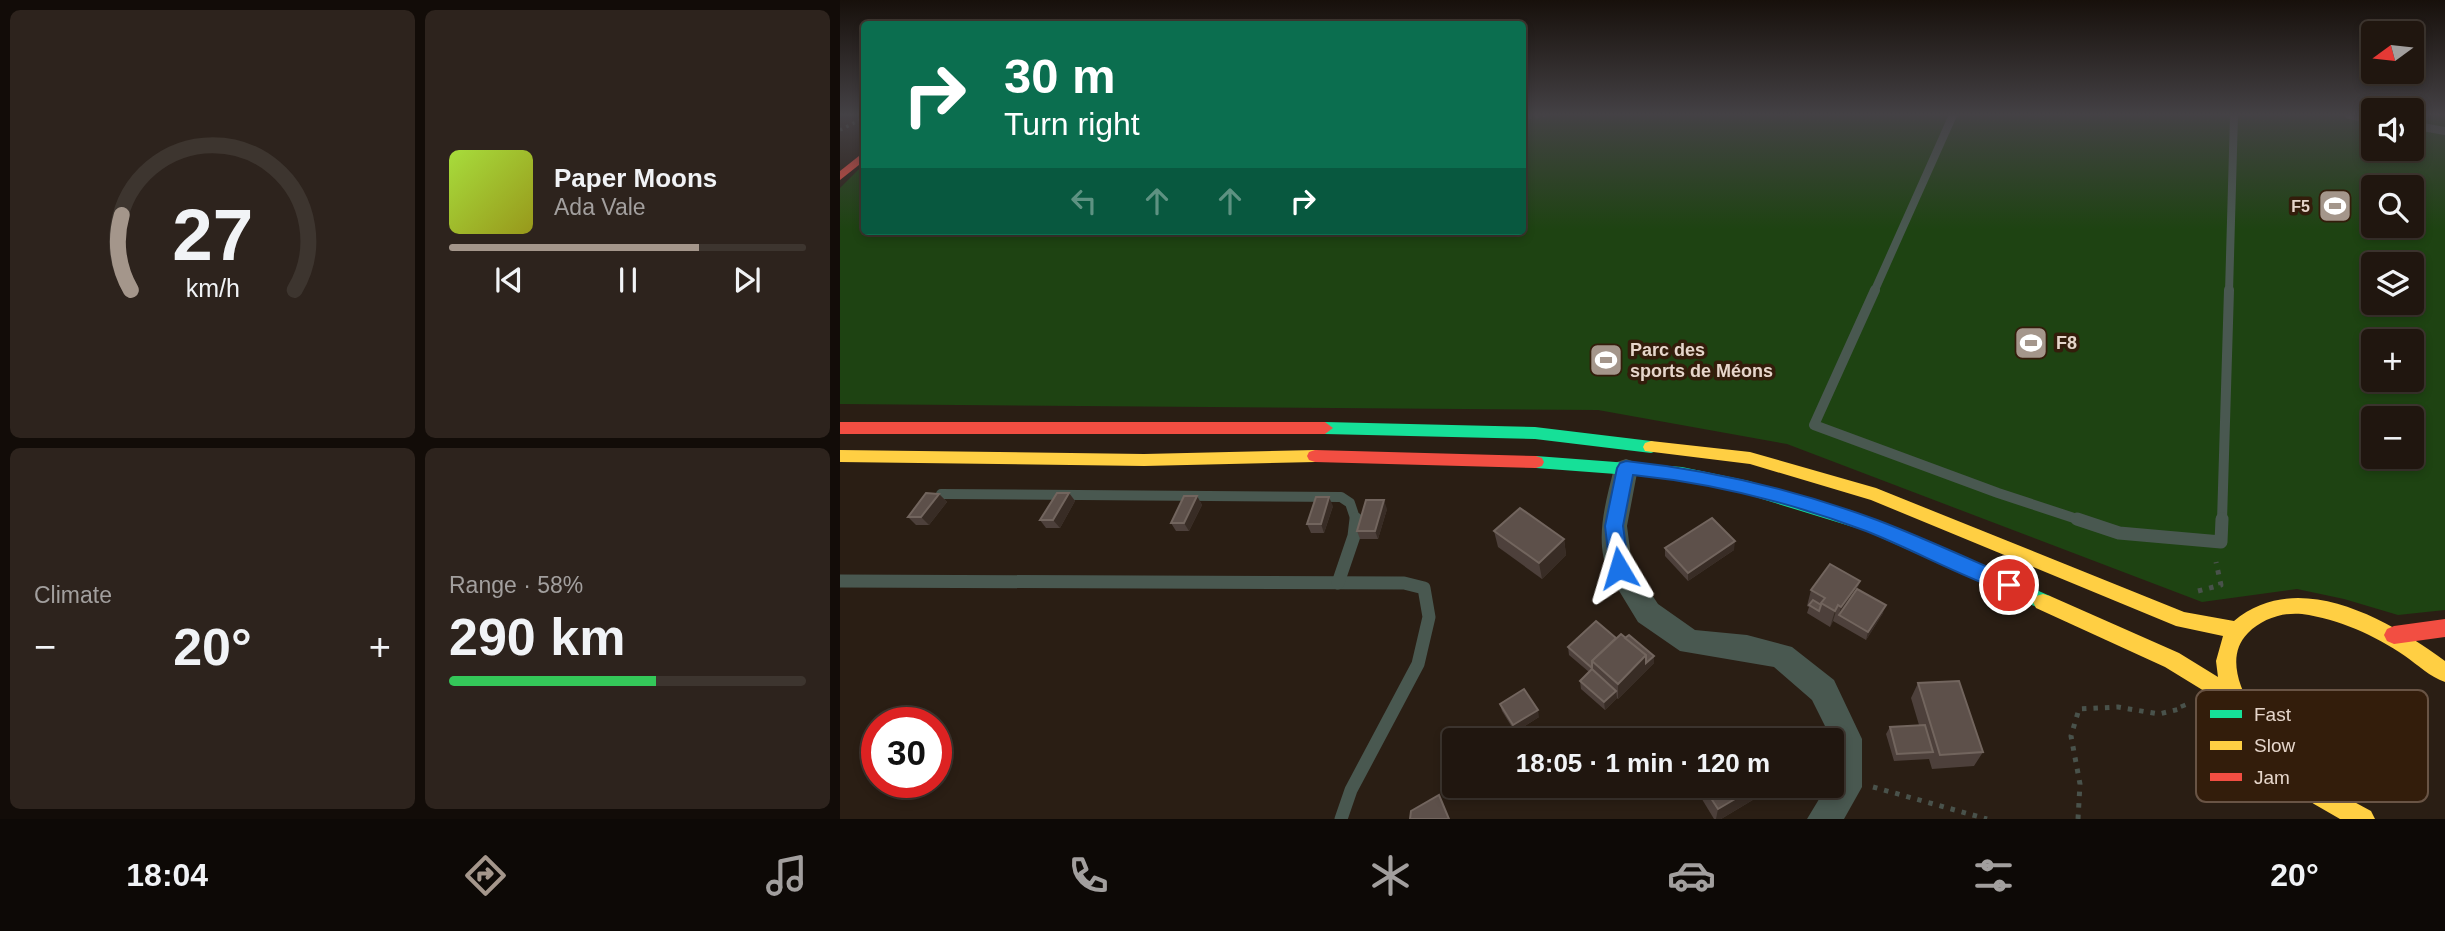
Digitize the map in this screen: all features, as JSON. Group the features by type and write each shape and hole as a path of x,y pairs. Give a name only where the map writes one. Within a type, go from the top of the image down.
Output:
{"main road":[{"path":"840,177 861,158"},
{"path":"840,418 934,428"},
{"path":"840,428 1339,428 1535,433 1750,458 1876,495 2183,620 2238,630"},
{"path":"840,456 1144,460 1339,456 1626,468 1682,473 1749,488 1871,525 2172,660 2222,690"},
{"path":"2233,690 2228,671 2229,648 2238,630 2257,614 2285,607 2318,608 2355,617 2393,635 2429,658 2445,673"},
{"path":"2393,635 2445,628"},
{"path":"2332,802 2363,819"}],"street":[{"path":"1626,468 1614,526 1619,568 1648,613 1690,642 1747,648 1782,656 1823,690 1846,739 1846,787 1825,819"}],"lane":[{"path":"1936,153 1814,425 1998,493 2119,533 2221,542 2233,153"},
{"path":"941,494 1341,497 1350,500 1357,511 1357,523 1338,583"},
{"path":"840,581 1404,583 1424,588 1429,617 1418,664 1351,790 1341,819"}],"path":[{"path":"2184,538 2218,564 2221,585 2196,592 2185,588"},
{"path":"2078,819 2080,784 2071,736 2079,709 2118,707 2159,715 2184,708 2179,698"},
{"path":"1846,779 1987,819"}],"green space":[{"name":"Parc des sports de Méons","path":"1526,153 2361,153 2361,161 2424,161 2424,153 2445,153 2445,610 2398,615 2297,589 2202,602 1787,444 1598,410 840,404 840,188 861,167 861,235 1526,235"}],"building":[{"path":"926,493 939,494 921,517 908,517"},
{"path":"1057,493 1069,493 1053,520 1040,520"},
{"path":"1184,496 1197,496 1184,523 1171,523"},
{"path":"1316,497 1329,497 1321,524 1307,524"},
{"path":"1366,500 1384,500 1375,531 1357,531"},
{"path":"1520,508 1564,539 1539,563 1494,531"},
{"path":"1712,518 1735,541 1688,573 1665,548"},
{"path":"1830,564 1860,581 1835,611 1821,603 1825,598 1811,590"},
{"path":"1857,589 1886,605 1868,632 1839,615"},
{"path":"1813,600 1821,605 1819,611 1809,605"},
{"path":"1596,621 1616,638 1592,661 1592,668 1568,647"},
{"path":"1621,634 1646,655 1618,684 1592,661"},
{"path":"1629,635 1654,656 1646,663 1646,655 1625,638"},
{"path":"1592,669 1616,691 1604,702 1580,681"},
{"path":"1959,681 1983,752 1940,755 1918,683"},
{"path":"1524,689 1538,710 1513,725 1500,704"},
{"path":"1925,725 1933,752 1897,754 1890,727"},
{"path":"1439,795 1449,819 1410,819 1411,811"},
{"path":"1711,798 1737,798 1718,809"}],"traffic: fast":[{"path":"1325,428 1535,433 1651,447"},
{"path":"1536,462 1682,473 1749,488 1871,525 2043,602"}],"traffic: slow":[{"path":"1651,447 1750,458 1876,495 2183,620 2238,630"},
{"path":"840,456 1144,460 1315,456"},
{"path":"2043,602 2172,660 2222,690"},
{"path":"2232,690 2226,661 2232,639 2251,619 2273,608 2298,605 2324,609 2379,630 2445,673"},
{"path":"2333,802 2363,819"}],"traffic: jam":[{"path":"840,177 861,158"},
{"path":"840,428 1325,428"},
{"path":"1315,456 1536,462"},
{"path":"2394,635 2445,628"}],"place":[{"name":"F5","path":"2335,206"},
{"name":"F8","path":"2031,343"},
{"name":"Parc des sports de Méons","path":"1606,360"}],"route":[{"path":"1619,568 1614,526 1626,468 1682,473 1749,488 1871,525 2009,585"}]}
